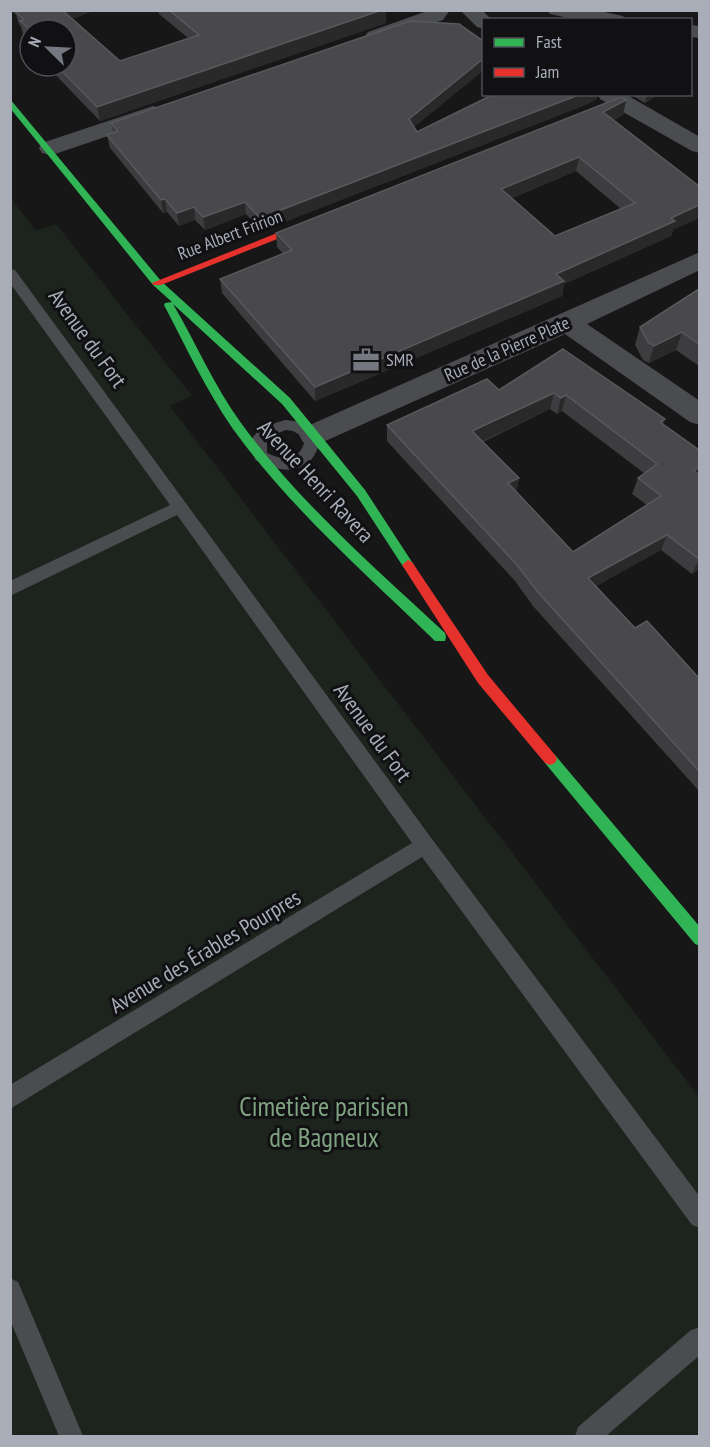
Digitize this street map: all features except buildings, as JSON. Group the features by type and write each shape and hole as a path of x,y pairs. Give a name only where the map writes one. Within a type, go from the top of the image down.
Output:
{"street":[{"path":"355,43 436,15 440,10"},
{"path":"470,10 482,22"},
{"path":"557,10 604,18"},
{"path":"609,101 699,146"},
{"name":"Avenue Henri Ravera","path":"10,102 50,148 157,283 286,401 314,435 361,493 483,679"},
{"path":"50,148 167,108"},
{"name":"Rue Albert Fririon","path":"157,283 332,214"},
{"name":"Rue de la Pierre Plate","path":"314,435 567,323 699,260"},
{"name":"Avenue Henri Ravera","path":"157,283 235,423 260,456 313,515 483,679 699,939"},
{"path":"567,323 699,415"}],"lane":[{"name":"Avenue du Fort","path":"13,282 699,1217"},
{"path":"296,426 314,435 312,452 298,463 278,465 260,456 259,440 265,432 274,427 296,426"},
{"path":"10,589 180,507"},
{"name":"Avenue des Érables Pourpres","path":"10,1098 424,845"},
{"path":"10,1290 71,1437"},
{"path":"587,1437 699,1339"}],"green space":[{"name":"Cimetière parisien de Bagneux","path":"10,197 36,231 56,224 192,396 170,406 699,1097 699,1436 11,1436"}],"traffic: fast":[{"path":"10,102 157,283 286,401 361,493 408,565"},
{"path":"169,305 218,395 258,454 306,509 440,637"},
{"path":"550,759 700,939"}],"traffic: jam":[{"path":"157,283 317,220"},
{"path":"408,565 483,679 550,759"}],"place":[{"name":"SMR","path":"366,360"}]}
